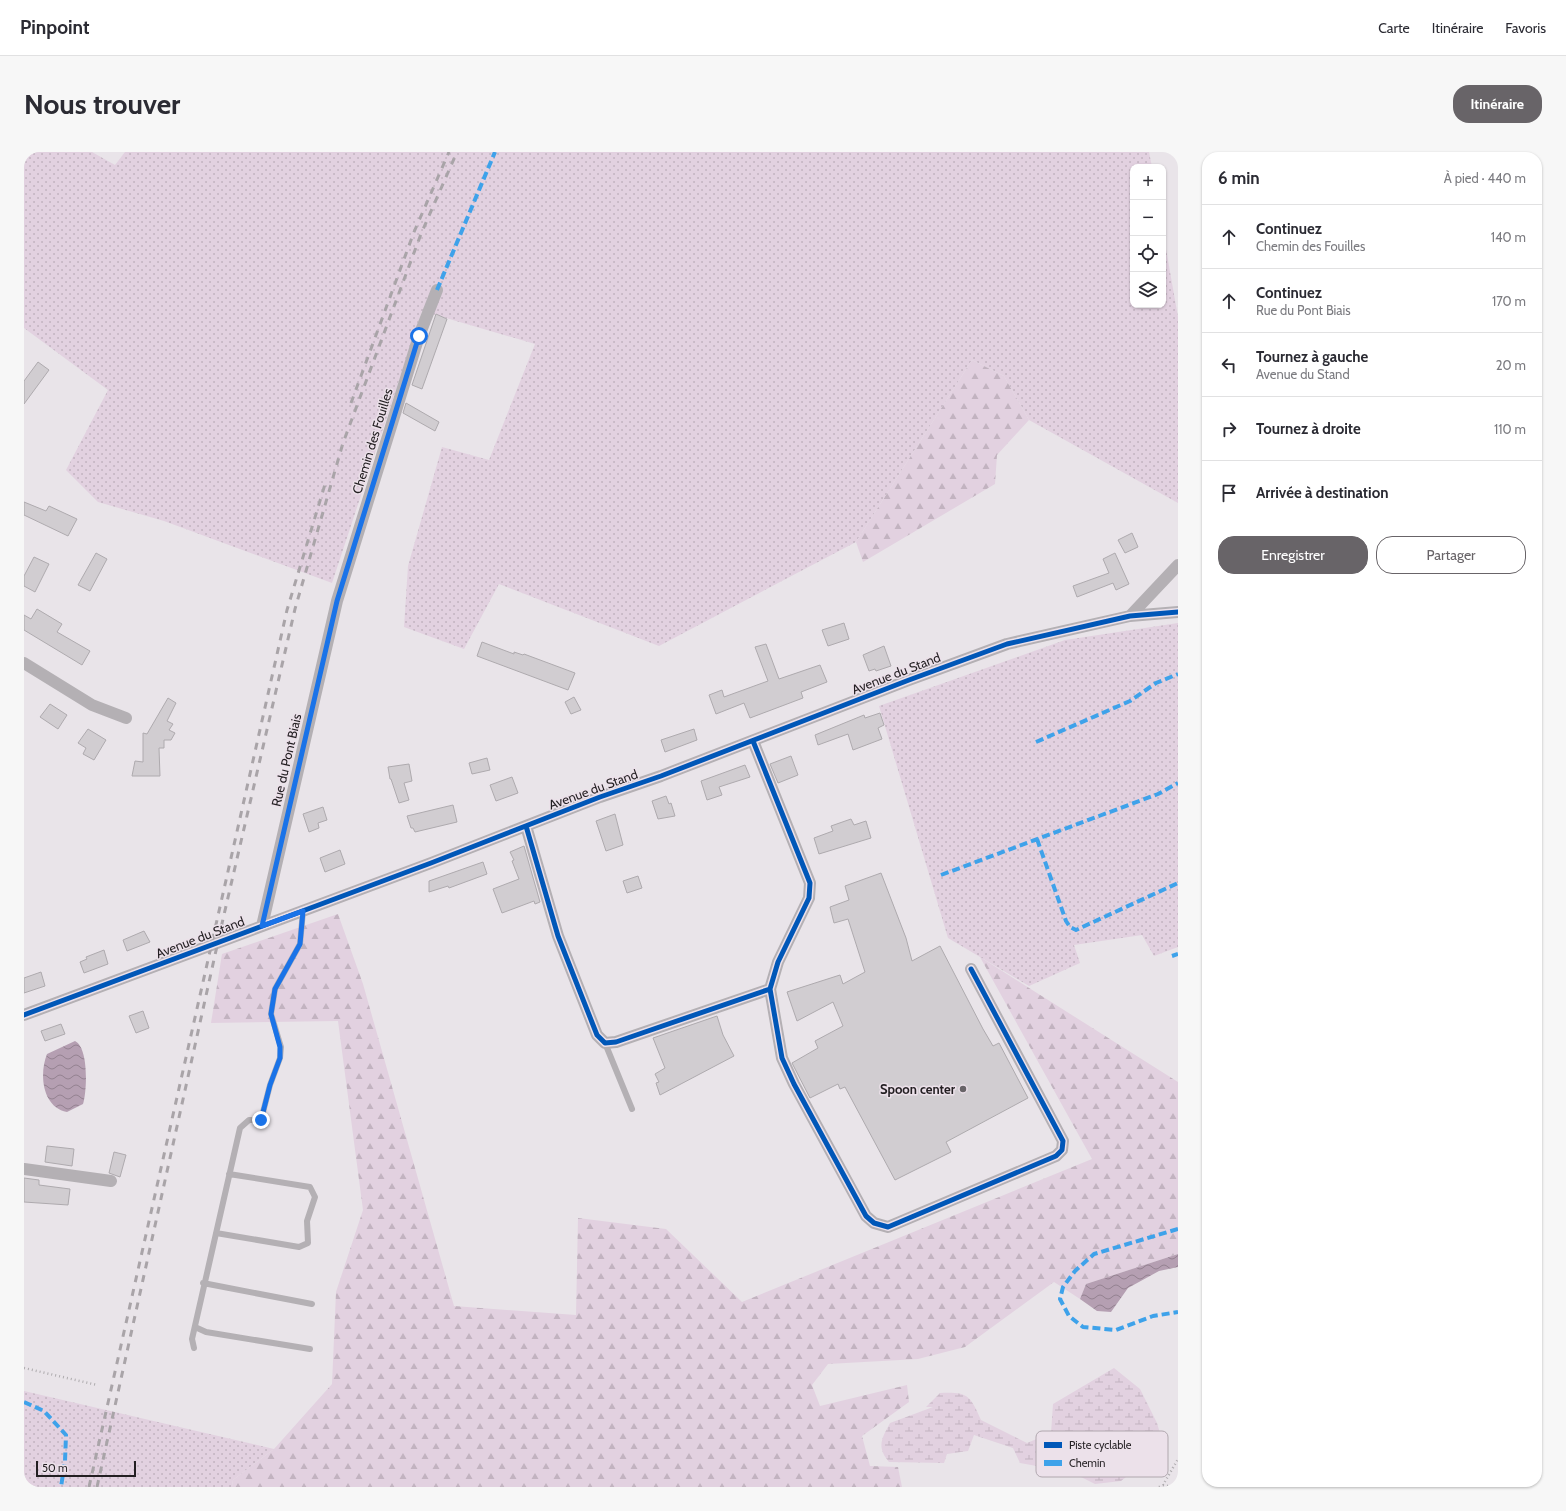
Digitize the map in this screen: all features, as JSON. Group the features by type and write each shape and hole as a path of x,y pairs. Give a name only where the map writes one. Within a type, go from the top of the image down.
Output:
{"street":[{"name":"Chemin des Fouilles","path":"337,601 419,336 437,290"},
{"path":"1130,616 1178,565"},
{"name":"Rue du Pont Biais","path":"262,926 337,601"},
{"name":"Avenue du Stand","path":"24,1015 303,911 600,797 661,776 909,680 1007,644 1130,616 1178,612"},
{"path":"24,663 92,705 126,718"},
{"path":"753,741 810,883 809,898 778,962 770,989 782,1058 794,1084 866,1216 874,1223 888,1227 1056,1156 1062,1150 1063,1141 971,969"},
{"path":"526,826 558,936 597,1036 605,1043 616,1042 770,989"},
{"path":"24,1169 111,1181"}],"lane":[{"path":"194,1348 192,1339 203,1283 240,1128 249,1120 261,1120 270,1085 280,1058 280,1047 271,1014 275,989 300,944 303,911"},
{"path":"605,1043 632,1109"},
{"path":"216,1233 300,1247 308,1243 307,1221 315,1197 310,1188 229,1174"},
{"path":"203,1283 312,1304"},
{"path":"195,1327 206,1332 310,1349"}],"path":[{"path":"24,1368 97,1384"},
{"path":"1168,1476 1178,1458"},
{"path":"1159,1487 1163,1485 1167,1477"},
{"path":"1163,1485 1173,1487"}],"green space":[{"path":"24,152 92,152 115,165 125,152 1149,152 1151,164 1130,164 1130,308 1166,308 1166,249 1178,317 1178,503 1029,420 1004,376 972,360 856,542 659,646 499,584 464,649 404,627 408,566 442,447 489,460 535,344 422,311 332,583 164,521 98,502 66,470 108,390 24,328"},
{"path":"972,360 1004,376 1029,420 997,455 995,484 863,562 856,542"},
{"path":"1178,623 1178,947 1154,956 1142,935 1074,945 1080,963 1029,986 948,938 879,706 1065,640"},
{"path":"338,914 363,984 454,1306 576,1315 578,1218 666,1229 742,1302 1092,1159 980,957 1178,1082 1178,1254 1086,1284 1080,1299 1054,1282 965,1347 918,1359 828,1364 812,1385 820,1406 907,1385 909,1402 862,1436 870,1466 898,1467 902,1487 232,1487 233,1480 274,1449 332,1384 336,1292 363,1210 338,1021 211,1023 222,954"},
{"path":"1114,1368 1140,1389 1157,1423 1159,1431 1051,1431 1053,1404"},
{"path":"24,1391 274,1449 233,1480 232,1487 24,1487"},
{"path":"940,1393 957,1393 967,1397 971,1400 981,1420 1027,1443 1036,1439 1036,1466 1020,1463 1013,1448 974,1435 968,1451 947,1454 944,1463 889,1462 881,1447 883,1438 890,1423 933,1407 926,1407"},
{"path":"1081,1477 1126,1477 1121,1481 1095,1484"}],"water":[{"path":"75,1041 80,1045 85,1061 85,1090 83,1104 67,1112 52,1104 45,1089 43,1071 47,1054"},
{"path":"1178,1254 1178,1267 1159,1271 1128,1288 1111,1312 1097,1311 1080,1299 1086,1284"}],"building":[{"path":"436,314 447,319 422,389 412,385"},
{"path":"38,362 49,370 24,404 24,381"},
{"path":"406,403 439,422 435,431 403,413"},
{"path":"24,502 46,511 49,506 77,519 68,536 24,515"},
{"path":"1132,533 1138,547 1125,553 1118,540"},
{"path":"96,553 107,559 90,591 78,585"},
{"path":"1115,553 1129,584 1116,590 1113,583 1077,597 1073,586 1109,573 1103,559"},
{"path":"34,557 49,564 35,592 24,586 24,576"},
{"path":"37,609 62,624 57,632 90,651 82,665 24,630 24,615 31,619"},
{"path":"844,623 849,639 828,646 822,630"},
{"path":"482,642 514,654 514,652 524,654 575,673 568,690 477,656"},
{"path":"766,644 779,679 820,665 827,682 801,692 803,698 750,718 744,703 716,714 709,695 722,690 724,697 768,681 755,647"},
{"path":"884,646 891,666 876,671 875,669 869,671 863,655"},
{"path":"574,697 581,710 571,714 565,702"},
{"path":"168,698 176,703 167,721 173,724 169,730 175,733 171,740 164,740 164,748 159,748 160,776 132,776 135,761 143,762 143,733 147,734"},
{"path":"50,704 67,715 58,729 40,717"},
{"path":"880,713 884,725 878,728 882,739 853,750 848,734 818,745 815,735 864,715 865,718"},
{"path":"88,729 106,740 94,760 83,754 86,748 78,743"},
{"path":"694,729 697,740 665,752 661,740"},
{"path":"791,756 798,775 778,783 770,764"},
{"path":"487,758 490,770 472,774 469,763"},
{"path":"409,764 412,781 404,783 409,800 399,803 390,779 388,767"},
{"path":"745,765 750,777 719,787 722,795 707,800 701,781"},
{"path":"512,777 518,793 496,801 490,785"},
{"path":"666,796 669,804 671,803 675,816 658,819 652,801"},
{"path":"453,805 457,822 415,832 413,828 411,828 407,816"},
{"path":"323,807 327,820 318,823 319,828 309,832 303,814"},
{"path":"615,814 623,845 606,851 596,821"},
{"path":"851,819 854,825 866,821 871,838 819,854 814,838 833,831 831,826"},
{"path":"524,846 540,902 535,904 534,901 502,913 493,889 519,879 512,861 514,860 510,852"},
{"path":"340,850 345,864 325,872 320,858"},
{"path":"483,862 487,874 449,888 448,886 429,892 429,881"},
{"path":"881,873 906,938 912,961 940,946 983,1029 993,1046 999,1043 1028,1098 946,1142 951,1152 895,1180 845,1087 840,1089 838,1084 810,1098 792,1063 818,1048 815,1041 843,1026 833,1002 797,1021 787,992 840,975 843,984 865,972 848,919 834,923 830,907 849,900 845,886"},
{"path":"638,876 642,888 627,893 623,881"},
{"path":"144,931 150,942 127,951 123,940"},
{"path":"104,950 108,964 84,973 80,962 87,959 86,957"},
{"path":"41,972 45,986 24,993 24,978"},
{"path":"143,1011 149,1028 136,1033 129,1016"},
{"path":"717,1016 723,1035 734,1056 660,1095 656,1083 659,1082 655,1074 665,1068 653,1038"},
{"path":"61,1024 65,1034 45,1041 41,1031"},
{"path":"47,1146 74,1149 72,1166 45,1162"},
{"path":"114,1152 126,1155 120,1177 109,1173"},
{"path":"24,1178 39,1180 39,1185 70,1189 68,1205 24,1202"}],"railway":[{"path":"351,403 414,232 449,152"},
{"path":"97,1487 223,919 295,609 343,443 421,234 457,152"},
{"path":"89,1487 287,610 326,481"}],"marked path":[{"path":"437,290 495,152"},
{"path":"1036,742 1130,701 1156,683 1178,674"},
{"path":"941,875 1158,794 1178,783"},
{"path":"1037,839 1066,921 1070,927 1076,930 1178,883"},
{"path":"1172,956 1178,954"},
{"path":"1178,1229 1094,1254 1075,1271 1063,1287 1060,1299 1069,1316 1083,1327 1116,1330 1153,1316 1178,1312"},
{"path":"24,1402 44,1411 66,1435 65,1461 61,1487"}],"cycle path":[{"path":"24,1015 431,863 600,797 661,776 909,680 1007,644 1130,616 1178,612"},
{"path":"526,826 558,936 597,1035 605,1043 616,1042 770,989 778,962 809,898 810,883 753,741"},
{"path":"770,989 782,1058 794,1084 866,1216 874,1223 888,1227 1056,1156 1062,1150 1063,1141 971,969"}],"place":[{"name":"Spoon center","path":"963,1089"}],"route":[{"path":"261,1120 274,1070 280,1058 280,1047 271,1014 275,989 300,944 303,911 262,926 337,601 419,336"}]}
